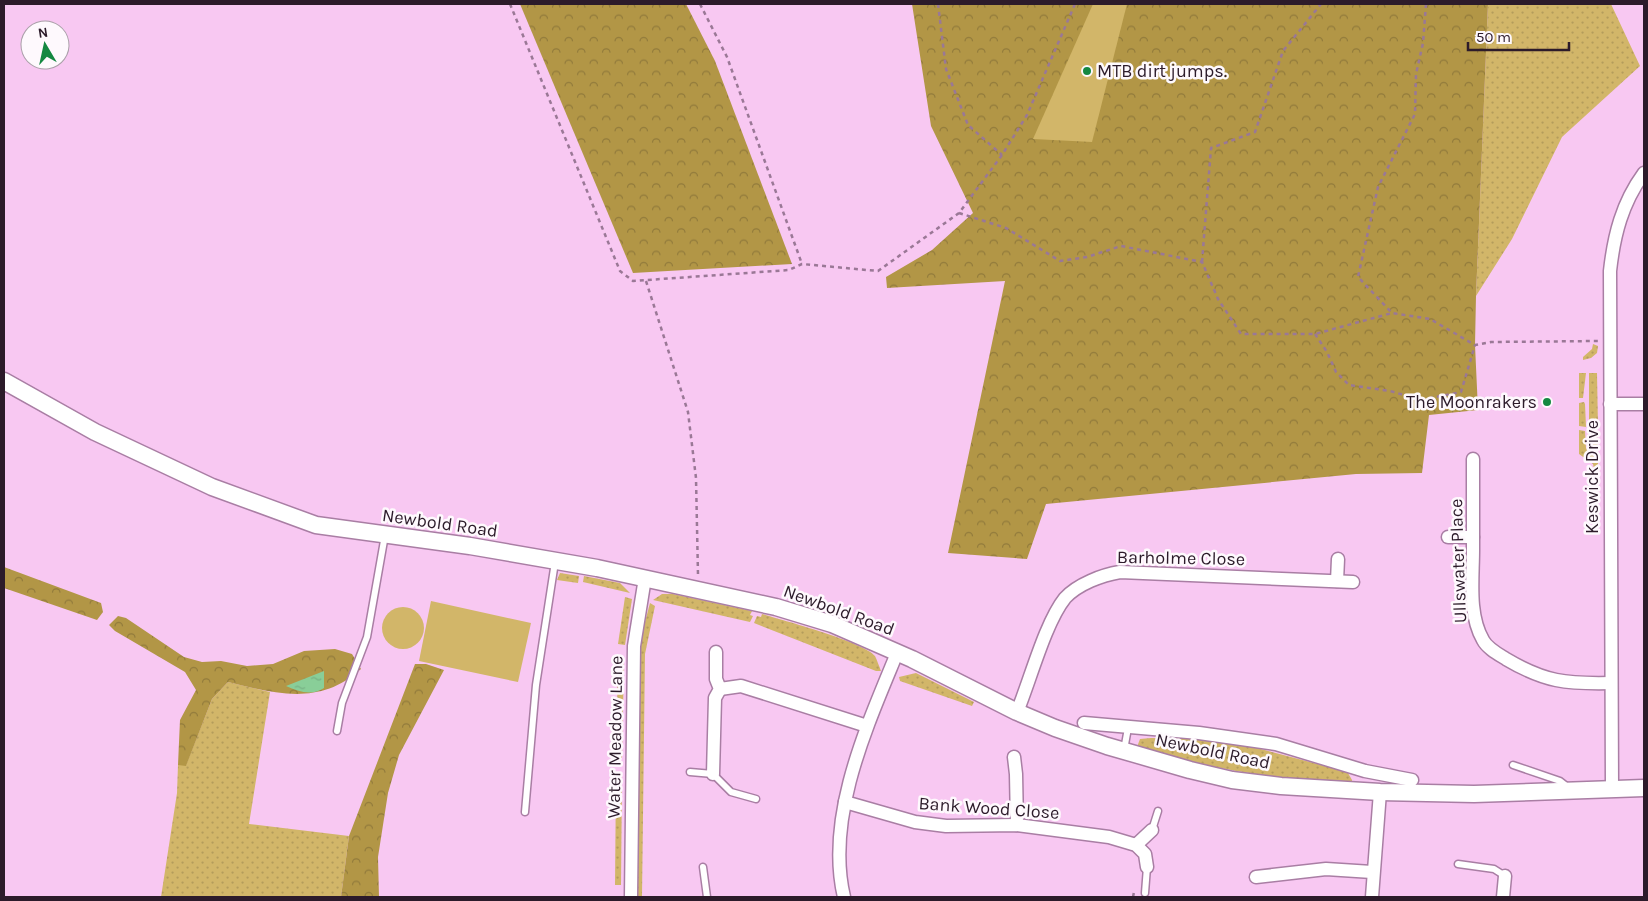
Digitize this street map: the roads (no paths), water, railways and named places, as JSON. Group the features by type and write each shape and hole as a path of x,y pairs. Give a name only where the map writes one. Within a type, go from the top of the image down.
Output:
{"main road":[{"name":"Newbold Road","path":"4,381 95,432 212,487 316,524 470,546 555,561 645,578 795,612 832,624 897,653 1017,712 1124,751 1232,780 1281,786 1363,781 1380,792 1474,794 1644,788"}],"street":[{"name":"Keswick Drive","path":"1612,788 1610,271 1614,240 1621,214 1644,173"},
{"path":"1610,404 1644,404"},
{"name":"Ullswater Place","path":"1473,459 1473,603 1476,627 1484,642 1497,654 1527,671 1552,680 1575,684 1611,683"},
{"path":"1448,537 1473,537"},
{"path":"1337,581 1338,559"},
{"name":"Barholme Close","path":"1017,712 1053,617 1066,598 1084,584 1108,574 1120,572 1353,582"},
{"name":"Water Meadow Lane","path":"631,897 634,646 645,578"},
{"path":"716,652 716,679 720,689"},
{"path":"841,897 839,861 845,802 867,726 897,653"},
{"path":"720,689 741,686 867,726"},
{"path":"713,774 715,698 720,689"},
{"name":"Newbold Road","path":"1084,724 1199,733 1276,744 1363,781 1412,780"},
{"path":"1014,757 1017,825"},
{"path":"1372,897 1372,872 1380,792"},
{"name":"Bank Wood Close","path":"845,802 915,822 946,826 1017,825 1109,837 1136,845"},
{"path":"1147,867 1145,854 1136,845 1152,830"},
{"path":"1256,877 1326,869 1372,872"},
{"path":"1503,897 1505,876"}],"lane":[{"path":"337,731 342,704 367,637 385,535"},
{"path":"525,812 536,684 555,561"},
{"path":"1124,751 1128,728"},
{"path":"1514,765 1560,781 1571,791"},
{"path":"690,772 713,774 731,792 756,799"},
{"path":"1152,830 1158,811"},
{"path":"1458,864 1494,868 1505,876"},
{"path":"703,867 707,897"},
{"path":"1145,893 1147,867"}],"water":[{"path":"324,671 324,688 315,692 305,692 286,686"}],"place":[{"name":"MTB dirt jumps.","path":"1087,71"},
{"name":"The Moonrakers","path":"1547,402"}]}
